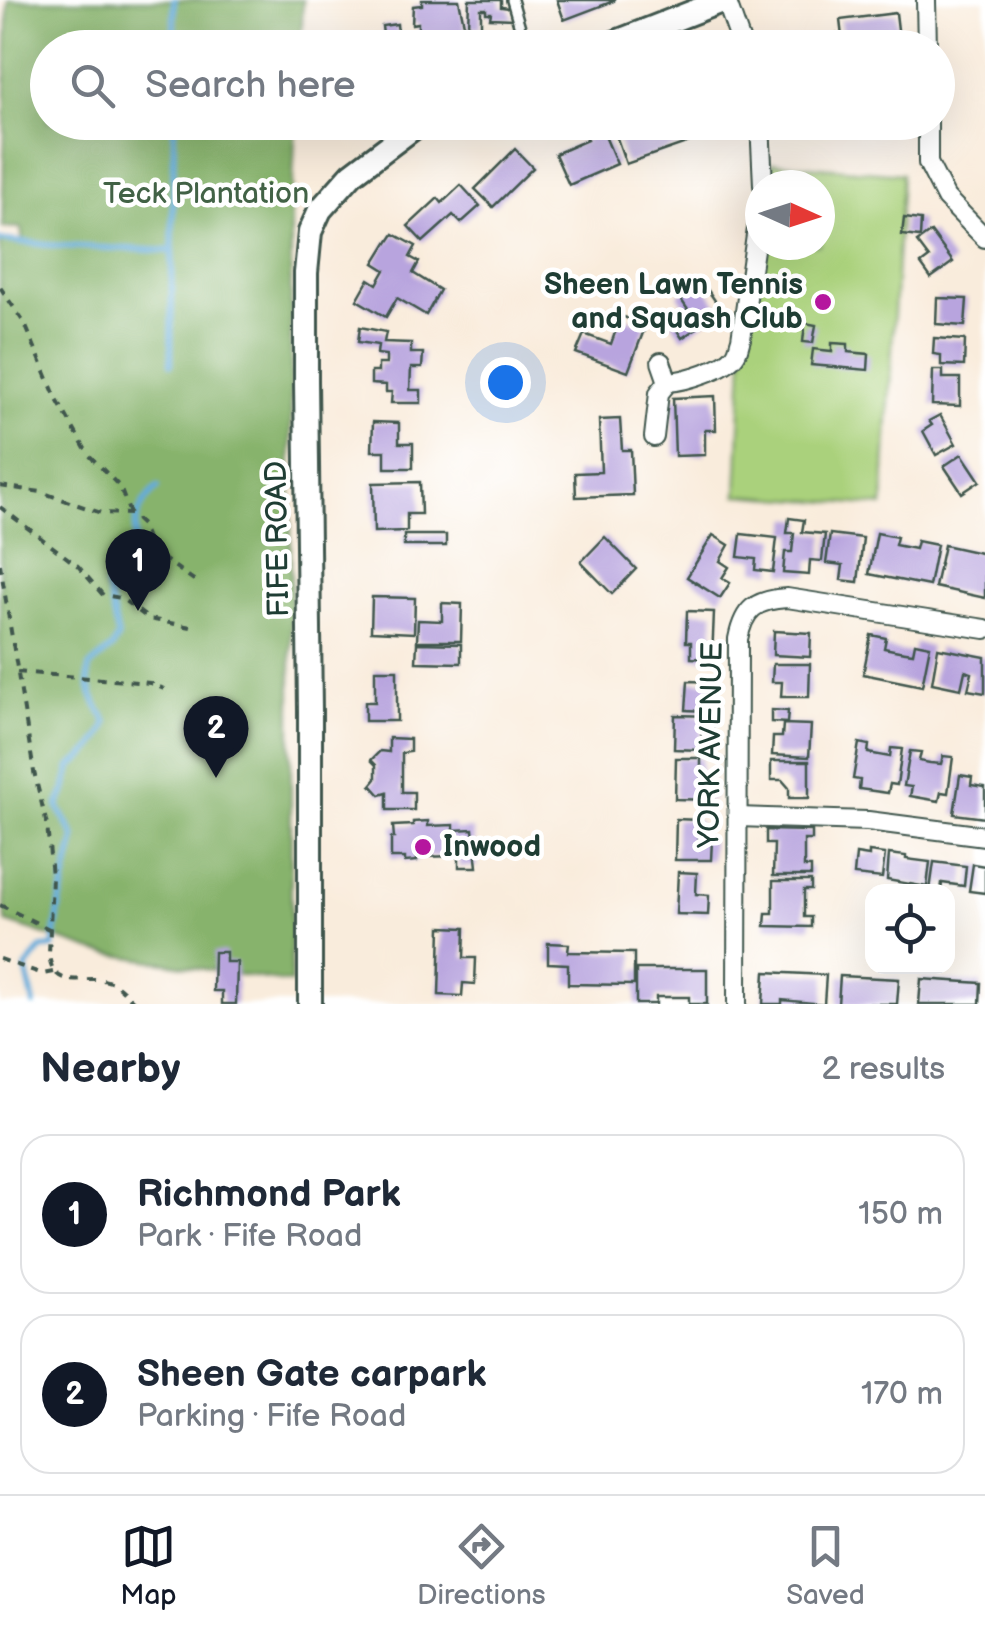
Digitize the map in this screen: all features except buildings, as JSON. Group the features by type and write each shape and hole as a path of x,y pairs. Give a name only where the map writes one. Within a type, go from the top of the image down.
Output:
{"street":[{"path":"648,30 725,0 736,30"},
{"path":"926,0 927,30"},
{"name":"FIFE ROAD","path":"310,1004 306,274 310,232 320,210 352,174 397,140"},
{"path":"761,140 762,170"},
{"path":"928,140 928,164 946,198 985,238"},
{"path":"654,437 659,393 668,382 721,366 735,355 741,339 752,260"},
{"path":"661,362 668,382"},
{"name":"YORK AVENUE","path":"737,1004 738,639 742,620 753,607 768,599 786,598 985,629"},
{"path":"738,817 868,821 985,836"}],"lane":[{"path":"512,0 521,30"}],"path":[{"path":"0,287 25,324 56,398 88,454 120,487 130,514 142,524 151,550 198,583"},
{"path":"0,486 41,492 101,513 130,514"},
{"path":"0,506 78,566 103,595 121,598 149,619 196,628"},
{"path":"0,564 34,772 48,825 52,876 48,955 53,972"},
{"path":"18,672 150,682 164,688"},
{"path":"0,905 50,930"},
{"path":"0,958 43,974 53,972 68,979 114,982 136,1004"}],"green space":[{"name":"Teck Plantation","path":"8,0 303,0 302,30 30,30 30,140 295,140 291,215 291,983 97,952 6,922 0,821 0,241 23,244 21,228 2,227"},
{"name":"Sheen Lawn Tennis and Squash Club","path":"772,163 902,174 883,506 737,495 743,360 758,260 835,260 835,170 771,170"}],"waterway":[{"path":"174,0 174,30"},
{"path":"171,364 174,140"},
{"path":"0,240 173,251"},
{"path":"34,1004 26,968 42,948 53,947 75,838 58,806 71,767 93,748 107,722 92,696 88,675 89,667 112,648 118,637 107,586 136,550 138,516 145,500 158,487"}],"place":[{"name":"Sheen Lawn Tennis and Squash Club","path":"823,302"},
{"name":"Richmond Park","path":"138,611"},
{"name":"Sheen Gate carpark","path":"216,778"},
{"name":"Inwood","path":"423,847"}]}
